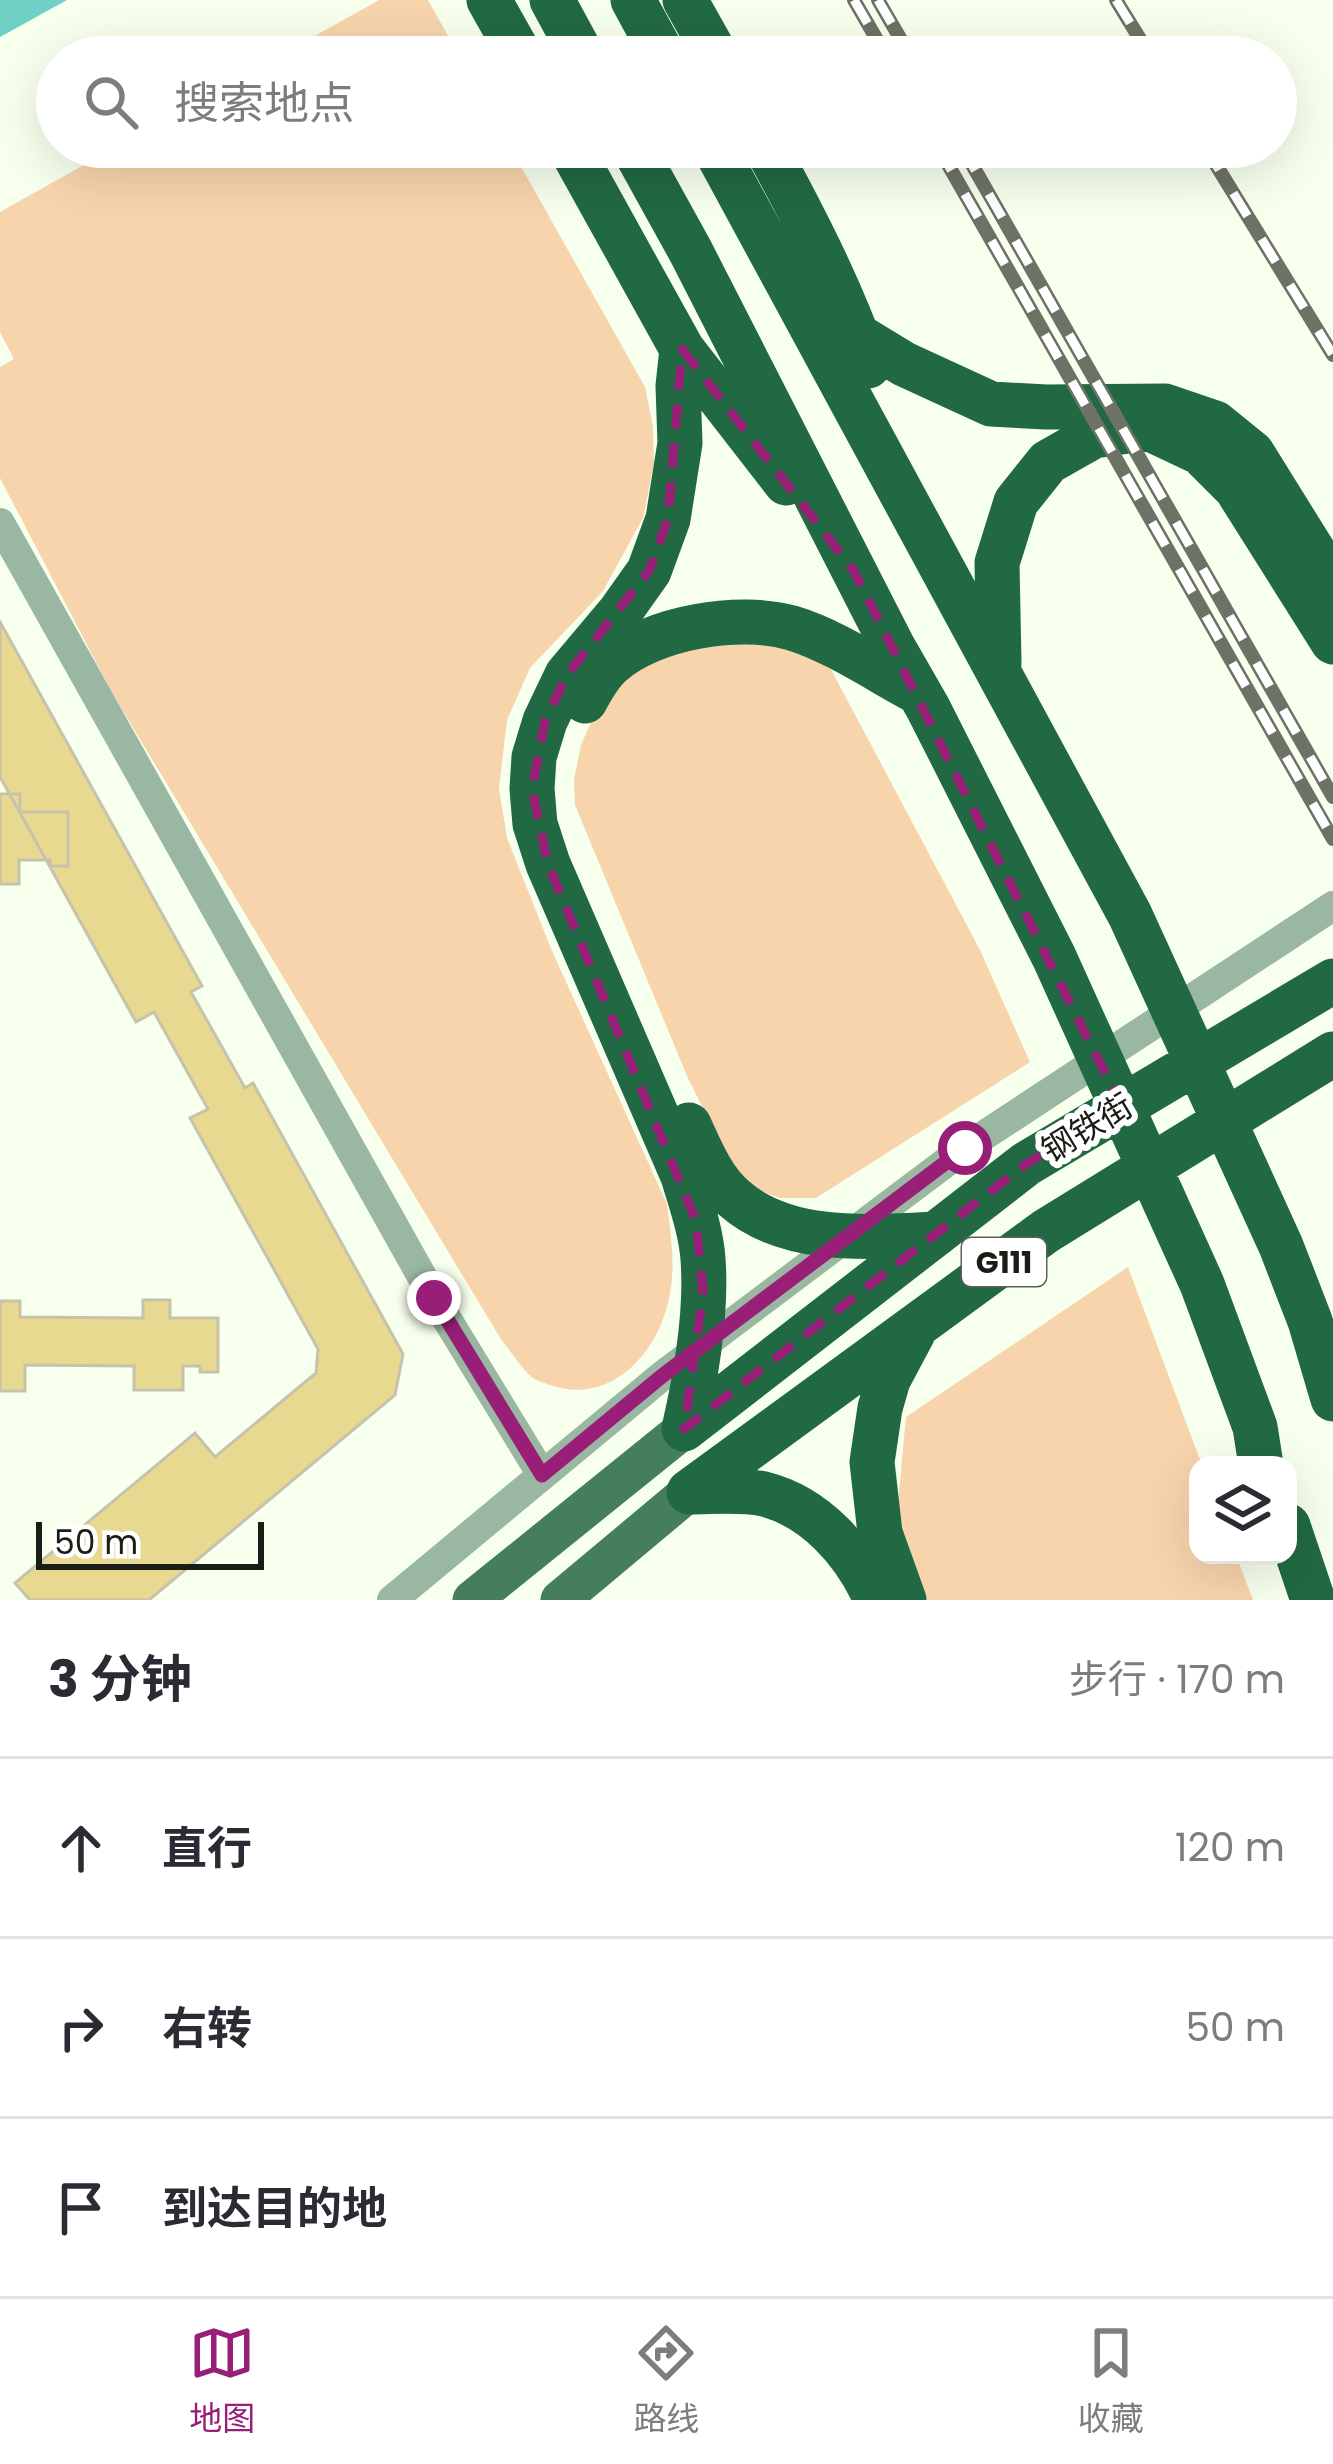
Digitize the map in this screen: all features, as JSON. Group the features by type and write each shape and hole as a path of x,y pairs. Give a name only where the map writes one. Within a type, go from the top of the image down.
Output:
{"highway":[{"path":"489,0 509,36"},
{"path":"551,0 571,36"},
{"path":"633,0 653,36"},
{"path":"686,0 706,36"},
{"path":"582,168 682,349 854,571"},
{"path":"645,168 1054,957 1202,1284 1261,1452"},
{"path":"726,168 1130,915 1321,1340 1333,1399"},
{"path":"778,168 858,336 924,533"},
{"path":"858,336 904,364 991,404 1166,406 1214,422 1252,453 1333,583"},
{"path":"682,349 680,443 668,519 649,571 567,675 544,721 532,789 535,824 548,864 683,1176 696,1220 703,1257 698,1349 684,1429"},
{"path":"999,672 998,562 1016,502 1048,462 1094,436 1148,428 1201,453 1236,488 1333,642"},
{"path":"920,694 792,628 757,622 713,623 661,635 613,662 592,686 572,725 560,768 558,807 567,852 707,1165 731,1196 759,1216 799,1230 848,1236 936,1234"},
{"name":"钢铁街","path":"684,1429 1026,1164 1333,981"},
{"name":"钢铁街","path":"689,1492 1046,1231 1333,1054"},
{"path":"904,1600 880,1533 872,1462 888,1380 916,1327"},
{"path":"689,1492 764,1494 796,1508 831,1532 864,1572 876,1600"},
{"path":"1297,1553 1313,1600"},
{"path":"1278,1564 1284,1600"}],"main road":[{"path":"472,1600 684,1429"},
{"path":"577,1595 689,1492"}],"street":[{"path":"0,523 434,1298 542,1475"},
{"path":"392,1600 698,1349 965,1148 1333,906"}],"highlighted area":[{"path":"682,349 854,571 1122,1107 1026,1164 684,1429 703,1293 696,1221 548,864 532,789 545,721 567,675 649,571 668,519"}],"shaded area":[{"path":"379,0 428,0 448,36 315,36"},
{"path":"79,168 522,168 645,387 654,464 643,518 603,591 530,668 507,720 499,789 507,838 552,951 667,1204 672,1275 663,1319 642,1356 611,1381 572,1390 541,1382 524,1370 502,1341 111,691 0,478 0,367 14,359 0,332 0,212"},
{"path":"772,639 827,662 979,948 1030,1062 816,1198 780,1198 748,1186 725,1154 687,1076 575,805 581,745 598,707 651,654"},
{"path":"1128,1267 1199,1456 1189,1456 1189,1564 1239,1564 1253,1600 923,1600 897,1513 906,1417"}],"water":[{"path":"0,0 67,0 0,37"}],"building":[{"path":"0,622 202,986 191,992 245,1088 253,1083 403,1354 395,1395 149,1600 30,1600 15,1583 195,1433 215,1457 316,1373 318,1349 190,1118 208,1109 154,1012 136,1022 0,777"},
{"path":"0,794 20,794 20,812 68,812 68,866 50,866 50,860 19,860 19,884 0,884"},
{"path":"143,1300 170,1300 170,1318 218,1318 218,1372 183,1366 183,1390 134,1390 134,1366 25,1365 25,1391 0,1391 0,1301 20,1301 20,1317 143,1318"}],"railway":[{"path":"854,0 875,36"},
{"path":"878,0 899,36"},
{"path":"1116,0 1138,36"},
{"path":"950,168 1333,839"},
{"path":"974,168 1333,797"},
{"path":"1218,168 1333,355"}],"route":[{"path":"434,1298 542,1475 662,1376 965,1148"}]}
